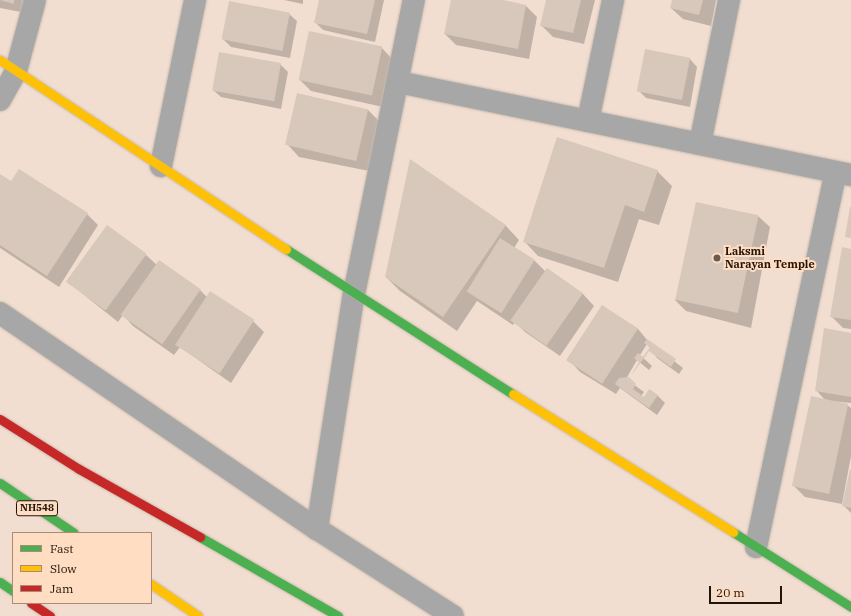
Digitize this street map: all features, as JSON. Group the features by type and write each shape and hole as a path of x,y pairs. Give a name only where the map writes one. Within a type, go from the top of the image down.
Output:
{"main road":[{"path":"8,65 354,294 851,607"},
{"path":"0,419 79,469 338,616"},
{"name":"NH548","path":"0,483 73,532"},
{"path":"0,582 12,590"},
{"path":"152,585 198,616"},
{"path":"32,604 50,616"}],"street":[{"path":"0,100 8,65 35,0"},
{"path":"161,166 195,0"},
{"path":"317,529 354,294 414,0"},
{"path":"588,121 613,0"},
{"path":"700,144 729,0"},
{"path":"398,82 843,174 756,547"},
{"path":"0,313 317,529 453,616"}],"building":[{"path":"0,0 14,0 14,4"},
{"path":"319,0 375,0 367,34 314,23"},
{"path":"451,0 503,0 526,5 518,49 444,34"},
{"path":"546,0 581,0 573,33 540,26"},
{"path":"672,0 703,0 699,15 670,8"},
{"path":"229,1 290,13 282,51 222,39"},
{"path":"309,31 382,47 372,96 299,80"},
{"path":"645,49 690,58 682,100 637,91"},
{"path":"219,52 281,63 274,101 212,90"},
{"path":"297,93 368,109 356,161 285,145"},
{"path":"557,137 658,170 644,212 625,205 604,268 523,242"},
{"path":"410,159 506,225 443,317 385,277"},
{"path":"19,169 88,213 47,276 0,245 0,174 11,181"},
{"name":"Laksmi Narayan Temple","path":"696,202 759,215 738,313 675,300"},
{"path":"851,207 851,238 845,237"},
{"path":"107,225 147,254 105,310 66,282"},
{"path":"500,238 535,260 501,313 467,291"},
{"path":"842,247 851,249 851,320 830,317"},
{"path":"159,260 201,289 162,344 121,315"},
{"path":"547,268 583,293 546,346 510,320"},
{"path":"210,291 254,320 220,374 175,345"},
{"path":"602,305 638,328 602,384 566,360"},
{"path":"824,328 851,333 851,397 815,391"},
{"path":"647,339 676,359 671,367 649,351 631,376 639,362 634,358 638,353 643,357 650,347 644,343"},
{"path":"629,377 636,384 633,389 644,397 649,389 658,395 649,408 615,384 619,378"},
{"path":"811,396 848,404 829,494 792,486"},
{"path":"850,469 851,470 851,508 842,506"}],"traffic: fast":[{"path":"286,249 513,394"},
{"path":"0,483 73,532"},
{"path":"733,532 851,607"},
{"path":"200,537 338,616"},
{"path":"0,582 12,590"}],"traffic: slow":[{"path":"0,60 286,249"},
{"path":"513,394 733,532"},
{"path":"152,585 198,616"}],"traffic: jam":[{"path":"0,419 79,469 200,537"},
{"path":"32,604 50,616"}],"place":[{"name":"Laksmi Narayan Temple","path":"717,258"}]}
